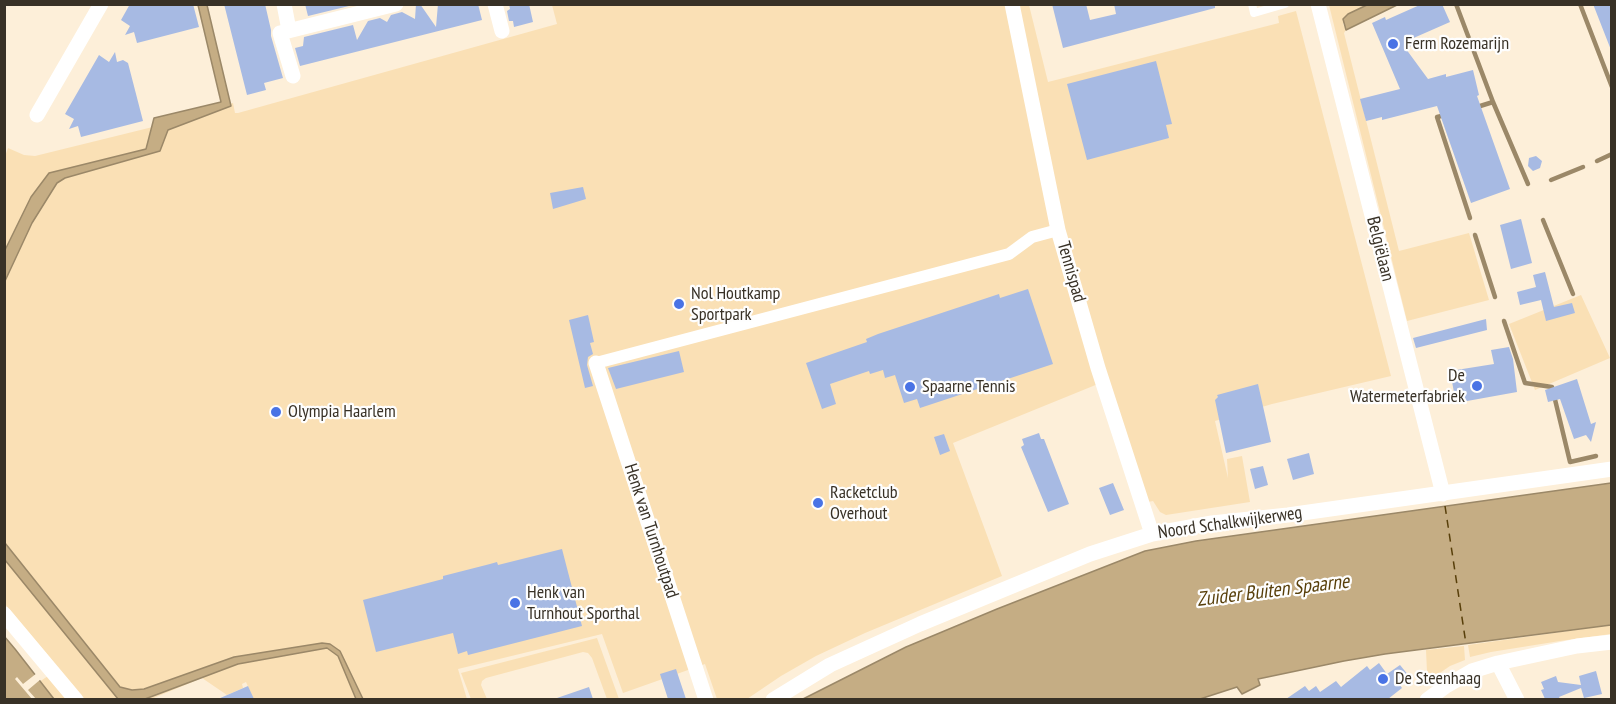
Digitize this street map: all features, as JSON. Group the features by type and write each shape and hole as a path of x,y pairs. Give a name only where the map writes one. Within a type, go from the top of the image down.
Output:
{"street":[{"path":"37,115 101,4"},
{"path":"284,4 289,30"},
{"path":"293,76 280,33 396,4"},
{"path":"495,4 502,31"},
{"name":"Tennispad","path":"1012,4 1058,230 1098,368 1152,534"},
{"name":"Belgiëlaan","path":"1318,4 1443,494"},
{"path":"596,363 1009,254 1032,237 1058,230"},
{"name":"Henk van Turnhoutpad","path":"596,363 706,699"},
{"name":"Noord Schalkwijkerweg","path":"773,699 830,665 920,624 1090,554 1152,534 1212,523 1288,515 1611,469"},
{"path":"4,614 76,699"},
{"path":"1427,699 1472,671 1577,646 1611,642"},
{"path":"1498,663 1517,699"}],"lane":[{"path":"1252,4 1254,12 1282,5"}],"shaded area":[{"name":"Nol Houtkamp Sportpark","path":"552,5 1029,5 1048,82 1279,23 1278,16 1296,11 1391,376 1272,404 1215,421 1228,478 1227,459 1242,456 1250,502 1166,515 1160,512 1153,501 1137,504 1098,384 953,443 1002,576 816,656 747,699 717,699 705,664 623,693 602,634 458,669 467,699 251,699 253,698 246,682 242,684 243,688 227,695 202,678 151,699 85,699 5,604 4,159 8,148 24,155 35,156 173,122 233,103 235,113 238,113 557,24"},
{"path":"1329,5 1369,5 1348,14 1343,24 1346,30 1344,33 1399,251 1469,233 1489,300 1407,321"},
{"path":"1581,295 1610,358 1535,390 1509,324"},
{"path":"1611,625 1611,634 1470,657 1468,645"},
{"path":"597,638 619,699 607,699 592,658 588,653 583,652 486,678 481,685 487,699 471,699 461,673"},
{"path":"1464,646 1465,660 1450,666 1418,688 1424,682 1427,672 1426,650"},
{"path":"48,676 70,699 54,699 39,682"}],"water":[{"path":"1369,4 1397,5 1346,30 1343,19 1348,14"},
{"path":"198,5 207,5 231,106 168,130 160,151 65,178 57,183 32,223 5,281 5,250 31,197 49,173 146,149 154,118 221,102"},
{"name":"Zuider Buiten Spaarne","path":"1611,483 1611,625 1344,661 1258,679 1260,685 1242,694 1237,687 1200,699 803,699 906,647 1145,551 1196,541"},
{"path":"5,543 120,687 132,690 144,689 234,657 322,643 330,644 340,651 363,699 356,699 338,656 327,648 238,664 145,699 118,699 5,560"},
{"path":"4,636 15,649 54,699 5,699"}],"pier":[{"path":"37,673 41,679 28,690 36,699 32,699 15,679 17,677 23,684"}],"building":[{"path":"130,4 193,4 199,27 137,43 134,32 125,35 130,26 121,20"},
{"path":"224,4 265,4 283,78 264,83 266,90 247,95"},
{"path":"305,4 348,4 349,6 308,16"},
{"path":"416,4 420,4 436,27 438,4 478,4 482,20 300,66 295,48 303,46 304,37 353,25 357,40 368,21 380,18 387,22 391,15 402,12 415,19"},
{"path":"509,4 529,4 533,22 514,27 513,21 509,21 507,11 510,9"},
{"path":"1052,4 1086,4 1090,20 1116,14 1114,4 1215,4 1215,8 1063,48"},
{"path":"1422,4 1442,4 1450,22 1409,40 1411,46 1406,49 1428,79 1473,70 1479,95 1477,96 1510,189 1471,203 1437,106 1382,120 1382,117 1366,121 1360,99 1400,89 1372,23 1385,17 1386,20"},
{"path":"1593,4 1611,4 1611,50"},
{"path":"115,52 117,62 123,60 128,63 143,121 81,137 78,126 69,129 74,119 65,114 99,55 109,62"},
{"path":"1156,61 1172,124 1166,125 1169,138 1087,160 1067,84"},
{"path":"1536,156 1542,161 1540,168 1533,171 1528,166 1529,158"},
{"path":"583,187 586,199 553,209 550,193"},
{"path":"1521,219 1532,263 1511,269 1500,225"},
{"path":"1545,272 1554,307 1572,303 1575,313 1546,321 1541,300 1520,305 1517,292 1536,287 1533,275"},
{"path":"1028,289 1053,364 920,408 917,399 904,403 895,375 885,378 883,370 870,374 869,371 830,384 836,404 822,409 806,363 867,342 866,339 878,334 999,294 1000,298"},
{"path":"588,315 594,342 590,343 593,354 588,357 587,365 593,386 585,388 569,320"},
{"path":"1486,319 1487,330 1416,348 1413,338"},
{"path":"1509,347 1513,359 1517,392 1456,403 1450,371 1494,364 1491,350"},
{"path":"679,351 684,372 616,389 608,368"},
{"path":"1577,379 1591,424 1596,422 1591,442 1586,435 1574,439 1560,399 1548,402 1545,390"},
{"path":"1258,384 1271,442 1226,453 1215,400 1217,395"},
{"path":"1039,433 1041,439 1044,439 1069,504 1048,512 1021,447 1024,445 1022,439"},
{"path":"944,434 950,451 940,455 934,437"},
{"path":"1309,453 1314,474 1293,480 1287,459"},
{"path":"1263,466 1268,485 1255,489 1250,469"},
{"path":"1113,483 1124,510 1110,515 1099,488"},
{"name":"Henk van Turnhout Sporthal","path":"562,549 582,626 468,655 467,651 458,654 453,633 376,652 363,600 497,562 498,565"},
{"path":"1379,663 1387,674 1400,665 1409,676 1399,684 1402,688 1388,699 1286,699 1305,686 1309,691 1316,686 1320,692 1336,681 1341,687 1367,666 1370,670"},
{"path":"676,669 686,699 668,699 660,674"},
{"path":"1596,671 1602,694 1584,698 1581,688 1559,697 1560,699 1545,699 1541,690 1544,689 1541,682 1556,676 1558,682 1581,685 1579,676"},
{"path":"248,686 254,699 218,699"},
{"path":"589,687 593,699 557,699 557,698"}],"waterway":[{"path":"1456,4 1493,102 1477,107"},
{"path":"1580,4 1612,87"},
{"path":"1493,102 1528,184"},
{"path":"1446,115 1437,117 1470,218"},
{"path":"1597,161 1612,154"},
{"path":"1551,180 1583,167"},
{"path":"1543,220 1573,294"},
{"path":"1475,235 1495,297"},
{"path":"1504,321 1525,383 1552,387 1570,462 1596,456"}],"ferry route":[{"path":"1445,506 1466,644"}],"place":[{"name":"Ferm Rozemarijn","path":"1393,44"},
{"name":"Nol Houtkamp Sportpark","path":"679,304"},
{"name":"De Watermeterfabriek","path":"1477,386"},
{"name":"Spaarne Tennis","path":"910,387"},
{"name":"Olympia Haarlem","path":"276,412"},
{"name":"Racketclub Overhout","path":"818,503"},
{"name":"Henk van Turnhout Sporthal","path":"515,603"},
{"name":"De Steenhaag","path":"1383,679"}]}
